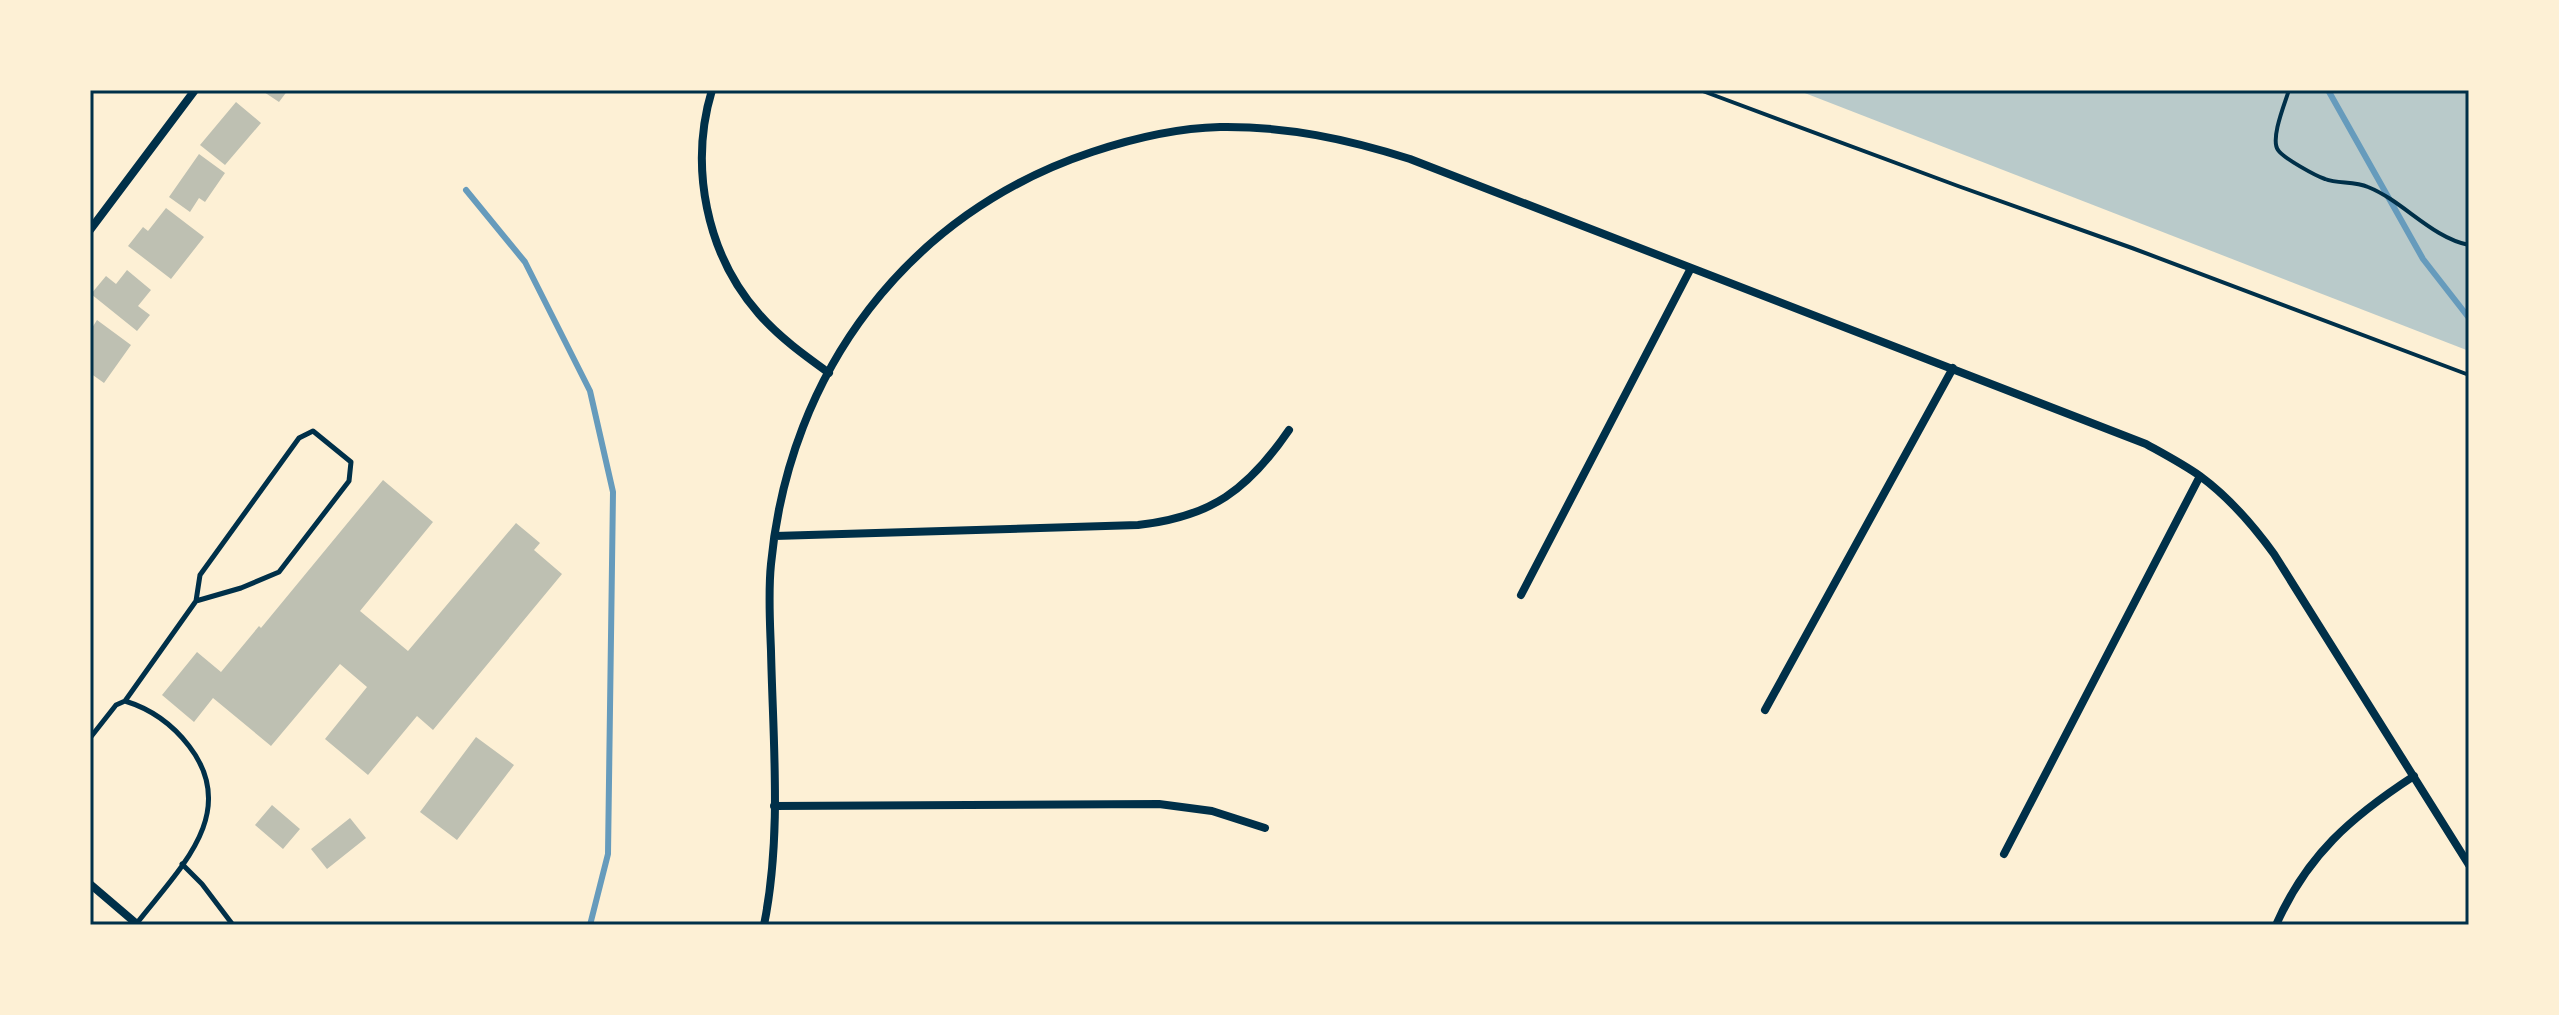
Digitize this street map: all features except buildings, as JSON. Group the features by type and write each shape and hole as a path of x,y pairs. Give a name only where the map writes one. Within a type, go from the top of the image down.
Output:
{"street":[{"path":"92,224 195,90"},
{"path":"712,90 704,127 702,177 719,249 742,293 758,312 784,339 829,373"},
{"path":"764,925 771,889 774,806 769,604 771,564 793,450 812,401 863,314 896,275 933,240 974,209 1017,183 1064,161 1125,141 1217,127 1264,127 1309,132 1360,143 1410,159 2146,444 2200,476 2255,528 2469,865"},
{"path":"1521,595 1691,268"},
{"path":"1765,710 1953,368"},
{"path":"775,536 1138,525 1171,521 1208,507 1242,485 1271,457 1289,430"},
{"path":"2004,854 2200,476"},
{"path":"2276,925 2298,882 2334,836 2367,808 2414,776"},
{"path":"774,806 1159,804 1212,811 1265,828"},
{"path":"90,884 137,924"}],"lane":[{"path":"90,738 116,705 125,701 196,601 200,575 299,438 313,431 351,462 349,481 279,572 241,588 196,601"},
{"path":"125,701 152,712 179,733 200,760 208,781 210,803 205,826 182,864 137,924"},
{"path":"182,864 202,884 233,925"}],"path":[{"path":"1700,90 2469,375"},
{"path":"2289,90 2275,139 2277,149 2325,180 2366,185 2433,227 2443,237 2469,245"}],"shaded area":[{"path":"1797,90 2469,90 2469,351"}],"waterway":[{"path":"2328,90 2423,259 2469,318"},
{"path":"466,190 525,262 590,391 613,492 608,854 590,925"}]}
